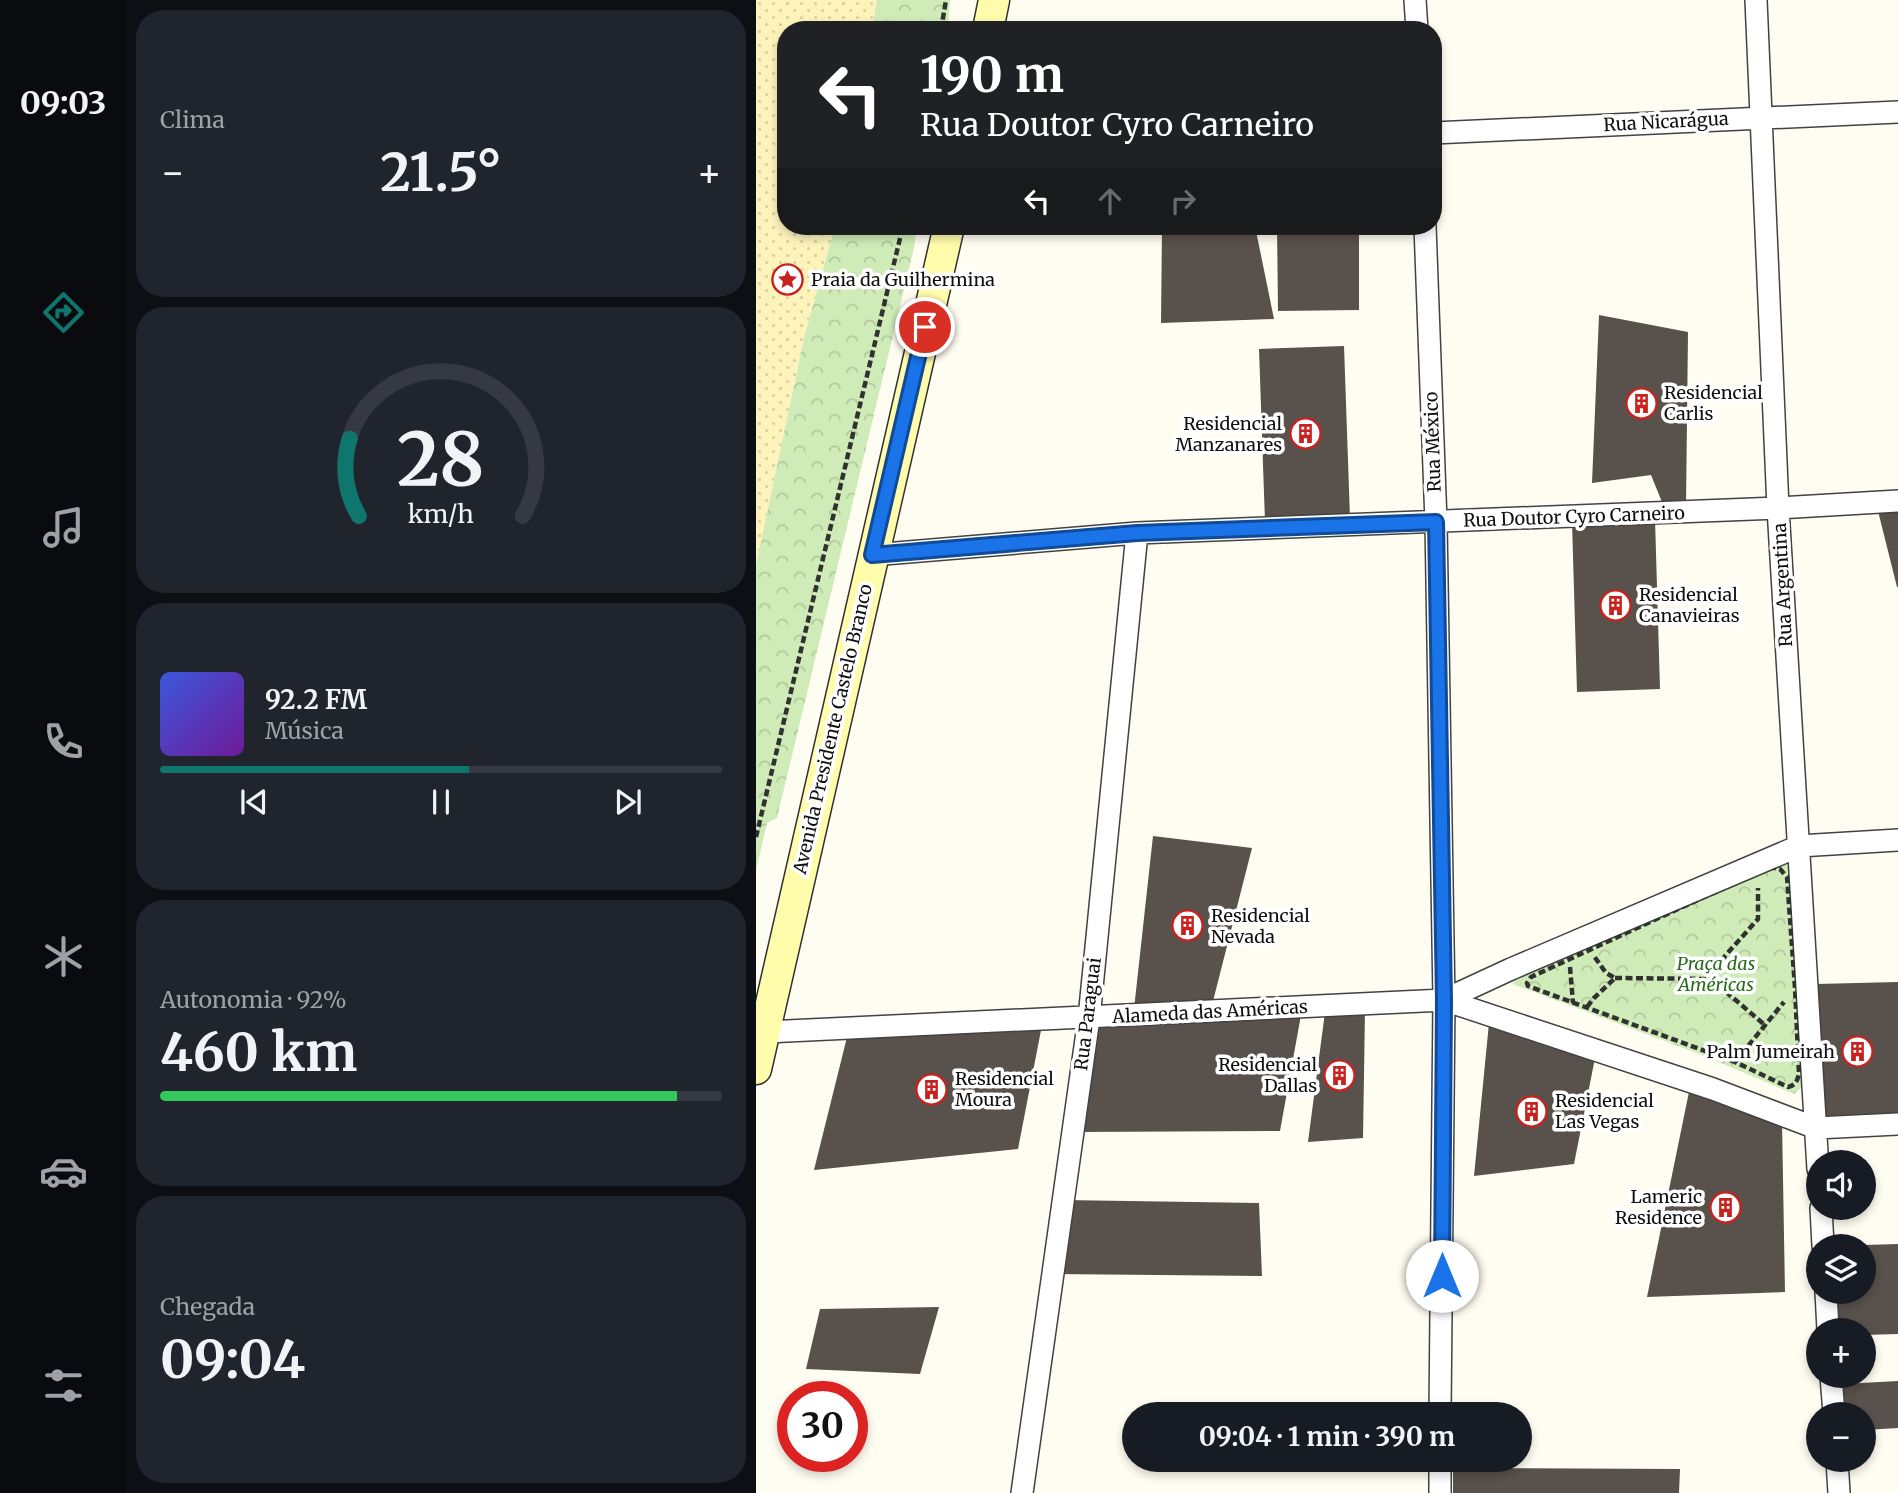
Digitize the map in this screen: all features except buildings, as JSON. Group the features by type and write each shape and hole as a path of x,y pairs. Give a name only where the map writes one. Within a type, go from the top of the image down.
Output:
{"main road":[{"path":"990,21 994,0"},
{"name":"Avenida Presidente Castelo Branco","path":"756,1069 947,235"}],"street":[{"path":"1415,0 1416,21"},
{"name":"Rua Argentina","path":"1756,0 1778,508 1817,1150"},
{"name":"Rua Nicarágua","path":"1442,133 1898,112"},
{"name":"Rua México","path":"1425,235 1436,522 1444,1000 1440,1402"},
{"name":"Rua Doutor Cyro Carneiro","path":"872,555 1137,533 1898,501"},
{"name":"Rua Paraguai","path":"1022,1493 1089,1018 1137,533"},
{"path":"1444,1000 1799,846 1898,841"},
{"path":"1444,1000 1713,1088 1816,1128 1898,1124"},
{"name":"Alameda das Américas","path":"765,1032 1444,1000"},
{"path":"1440,1472 1440,1493"},
{"path":"1838,1472 1839,1493"}],"path":[{"path":"942,21 946,0"},
{"path":"756,837 902,235"},
{"path":"1769,867 1780,869 1787,877 1795,988 1799,1074 1797,1083 1788,1087 1735,1062 1531,988 1527,983 1531,977 1591,949 1769,867"},
{"path":"1711,979 1725,956 1758,919 1758,888 1752,875"},
{"path":"1591,949 1606,973 1615,978 1711,979 1766,1026"},
{"path":"1569,960 1573,1003"},
{"path":"1586,1007 1615,978"},
{"path":"1735,1062 1795,988"}],"sand":[{"name":"Praia da Guilhermina","path":"756,0 877,0 874,21 777,21 777,235 832,235 805,334 756,565"}],"green space":[{"path":"877,0 950,0 949,21 874,21"},
{"path":"832,235 916,235 777,818 767,823 756,871 756,565 805,334"},
{"name":"Praça das Américas","path":"1770,860 1785,862 1793,872 1805,1077 1802,1087 1794,1094 1702,1055 1513,984 1515,980"}],"place":[{"name":"Praia da Guilhermina","path":"788,280"},
{"name":"Residencial Carlis","path":"1641,403"},
{"name":"Residencial Manzanares","path":"1305,434"},
{"name":"Residencial Canavieiras","path":"1616,605"},
{"name":"Residencial Nevada","path":"1188,926"},
{"name":"Palm Jumeirah","path":"1858,1052"},
{"name":"Residencial Dallas","path":"1340,1075"},
{"name":"Residencial Moura","path":"932,1089"},
{"name":"Residencial Las Vegas","path":"1532,1111"},
{"name":"Lameric Residence","path":"1725,1207"}],"route":[{"path":"925,327 872,555 1137,533 1436,522 1444,1000 1442,1276"}]}
